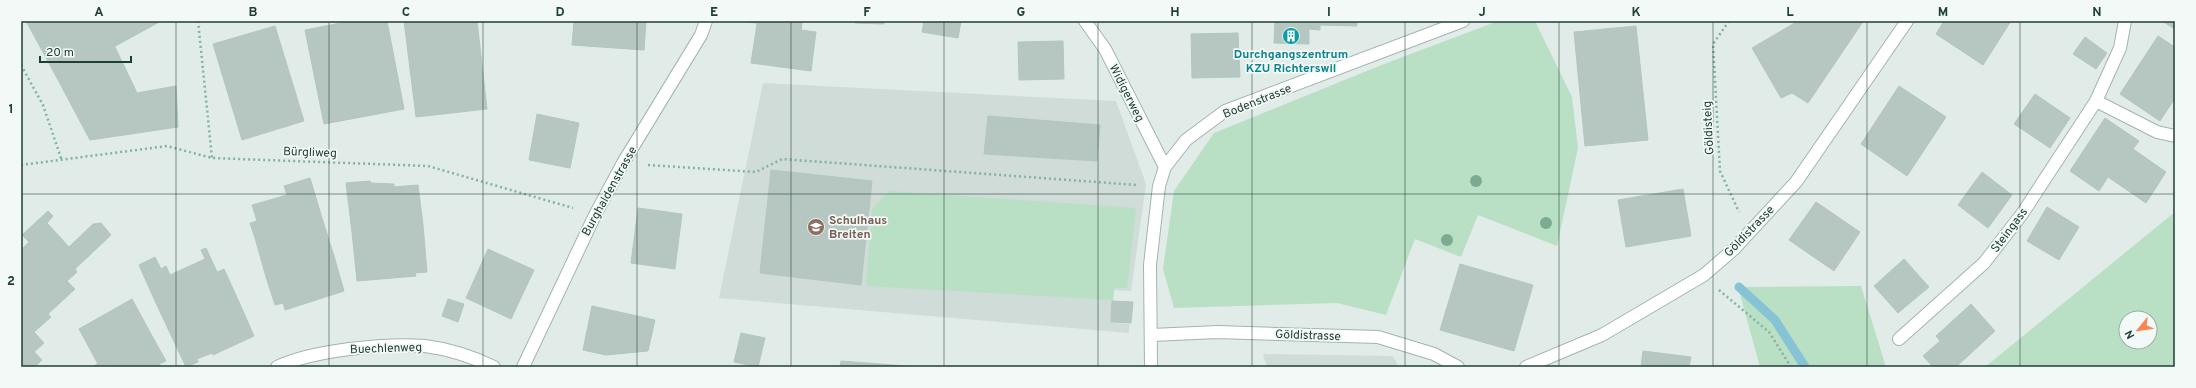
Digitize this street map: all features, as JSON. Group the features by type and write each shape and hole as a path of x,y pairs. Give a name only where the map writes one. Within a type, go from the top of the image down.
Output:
{"street":[{"name":"Burghaldenstrasse","path":"523,367 595,215 623,164 701,34 706,21"},
{"name":"Widigerweg","path":"1085,21 1105,50 1166,168"},
{"name":"Bodenstrasse","path":"1151,367 1152,335 1150,265 1159,186 1166,168 1186,140 1225,112 1463,21"},
{"name":"Göldistrasse","path":"1526,367 1602,335 1704,275 1749,232 1796,182 1907,21"},
{"name":"Steingass","path":"1899,339 1984,263 2022,214 2096,101 2120,48 2125,21"},
{"path":"2096,101 2157,132 2175,136"},
{"name":"Göldistrasse","path":"1152,335 1216,332 1378,337 1434,354 1458,367"},
{"name":"Buechlenweg","path":"278,367 318,354 355,348 425,346 471,356 494,367"},
{"path":"1434,354 1436,367"}],"path":[{"path":"198,21 212,158"},
{"name":"Göldisteig","path":"1729,21 1713,44 1720,171 1749,232"},
{"path":"21,65 43,105 62,161"},
{"name":"Bürgliweg","path":"21,165 62,161 167,146 212,158 428,166 595,215"},
{"path":"623,164 756,172 782,159 1159,186"},
{"path":"1704,275 1734,305 1769,332 1791,367"}],"shaded area":[{"path":"763,83 1116,101 1146,184 1131,291 1114,290 1112,323 1129,324 1129,333 719,298"},
{"path":"1263,354 1393,356 1399,367 1267,367"}],"green space":[{"path":"1498,21 1535,21 1572,97 1578,148 1557,246 1478,215 1461,257 1415,239 1386,315 1337,303 1174,308 1163,269 1174,191 1214,133 1379,66"},
{"path":"889,191 1136,208 1127,288 1114,288 1113,300 866,286 872,209"},
{"path":"2175,212 2175,367 1985,367"},
{"path":"1861,286 1886,367 1760,367 1738,287"}],"building":[{"path":"26,21 161,21 57,78"},
{"path":"351,21 387,21 404,109 324,124 305,30"},
{"path":"404,21 477,21 487,109 416,117"},
{"path":"574,21 646,21 644,50 572,45"},
{"path":"742,21 802,21 801,30"},
{"path":"855,21 884,21 884,24 855,23"},
{"path":"924,21 961,21 958,38 922,32"},
{"name":"Durchgangszentrum KZU Richterswil","path":"1275,21 1357,21 1357,26 1320,25 1320,30 1309,29 1309,44 1274,43"},
{"path":"1798,21 1861,21 1862,23 1808,103 1792,93 1781,98 1752,48"},
{"path":"1944,21 2011,21 1983,65 1936,34"},
{"path":"2162,21 2175,21 2175,29"},
{"path":"757,24 816,32 811,71 751,63"},
{"path":"275,26 304,121 242,140 213,44"},
{"path":"1636,26 1648,140 1585,146 1574,32"},
{"path":"1238,33 1240,77 1192,78 1191,34"},
{"path":"2158,36 2175,47 2175,98 2160,121 2120,94"},
{"path":"2085,37 2107,53 2096,69 2073,54"},
{"path":"1063,41 1064,79 1019,80 1018,42"},
{"path":"115,47 137,93 176,86 178,127 90,140 57,78"},
{"path":"1899,86 1946,117 1907,176 1861,144"},
{"path":"2035,94 2070,118 2050,148 2014,124"},
{"path":"537,114 579,123 570,168 529,160"},
{"path":"988,116 1100,125 1097,161 984,154"},
{"path":"2105,118 2139,141 2133,149 2166,172 2146,203 2108,177 2099,191 2070,171"},
{"name":"Schulhaus Breiten","path":"771,170 872,181 861,285 760,273"},
{"path":"1982,172 2012,195 1988,228 1958,205"},
{"path":"310,178 322,218 255,238 250,223 257,221 252,205 287,195 284,186"},
{"path":"370,181 371,183 394,184 394,187 418,185 423,225 352,232 346,183"},
{"path":"1683,189 1691,236 1626,247 1618,200"},
{"path":"1816,202 1860,232 1834,271 1789,240"},
{"path":"2047,207 2079,227 2059,260 2027,241"},
{"path":"638,208 682,214 675,269 631,263"},
{"path":"48,211 53,216 47,223 69,247 93,224 101,223 111,235 75,269 77,272 67,281 75,289 48,314 39,304 28,314 21,306 21,250 29,242 22,235"},
{"path":"322,218 334,256 266,277 255,238"},
{"path":"423,225 427,272 415,273 416,276 357,281 352,232"},
{"path":"206,248 217,272 155,301 139,265 155,257 161,269 166,266 170,275 205,259 201,250"},
{"path":"488,249 534,270 511,319 466,298"},
{"path":"334,256 344,291 285,310 283,303 275,305 266,277"},
{"path":"1904,259 1929,287 1898,313 1874,286"},
{"path":"1460,264 1533,285 1514,351 1440,330"},
{"path":"224,269 239,302 170,333 155,301"},
{"path":"132,299 151,334 98,364 79,329"},
{"path":"448,299 464,304 458,322 442,316"},
{"path":"1112,301 1133,302 1131,323 1111,322"},
{"path":"239,302 254,336 213,355 212,353 197,359 198,362 186,367 170,333"},
{"path":"39,304 51,317 34,332 44,343 34,352 21,338 21,306 28,314"},
{"path":"1971,304 1995,331 1956,367 1933,367 1923,356 1940,341 1936,336"},
{"path":"592,306 655,320 648,351 606,355 583,350"},
{"path":"741,333 765,338 758,367 734,362"},
{"path":"151,334 166,361 159,364 161,367 92,367"},
{"path":"21,338 42,360 35,367 21,367"},
{"path":"1643,351 1691,357 1689,367 1641,367"},
{"path":"841,361 906,366 840,367"}],"waterway":[{"path":"1739,287 1775,320 1805,367"}],"place":[{"name":"Durchgangszentrum KZU Richterswil","path":"1291,36"},
{"name":"Schulhaus Breiten","path":"816,227"}]}
